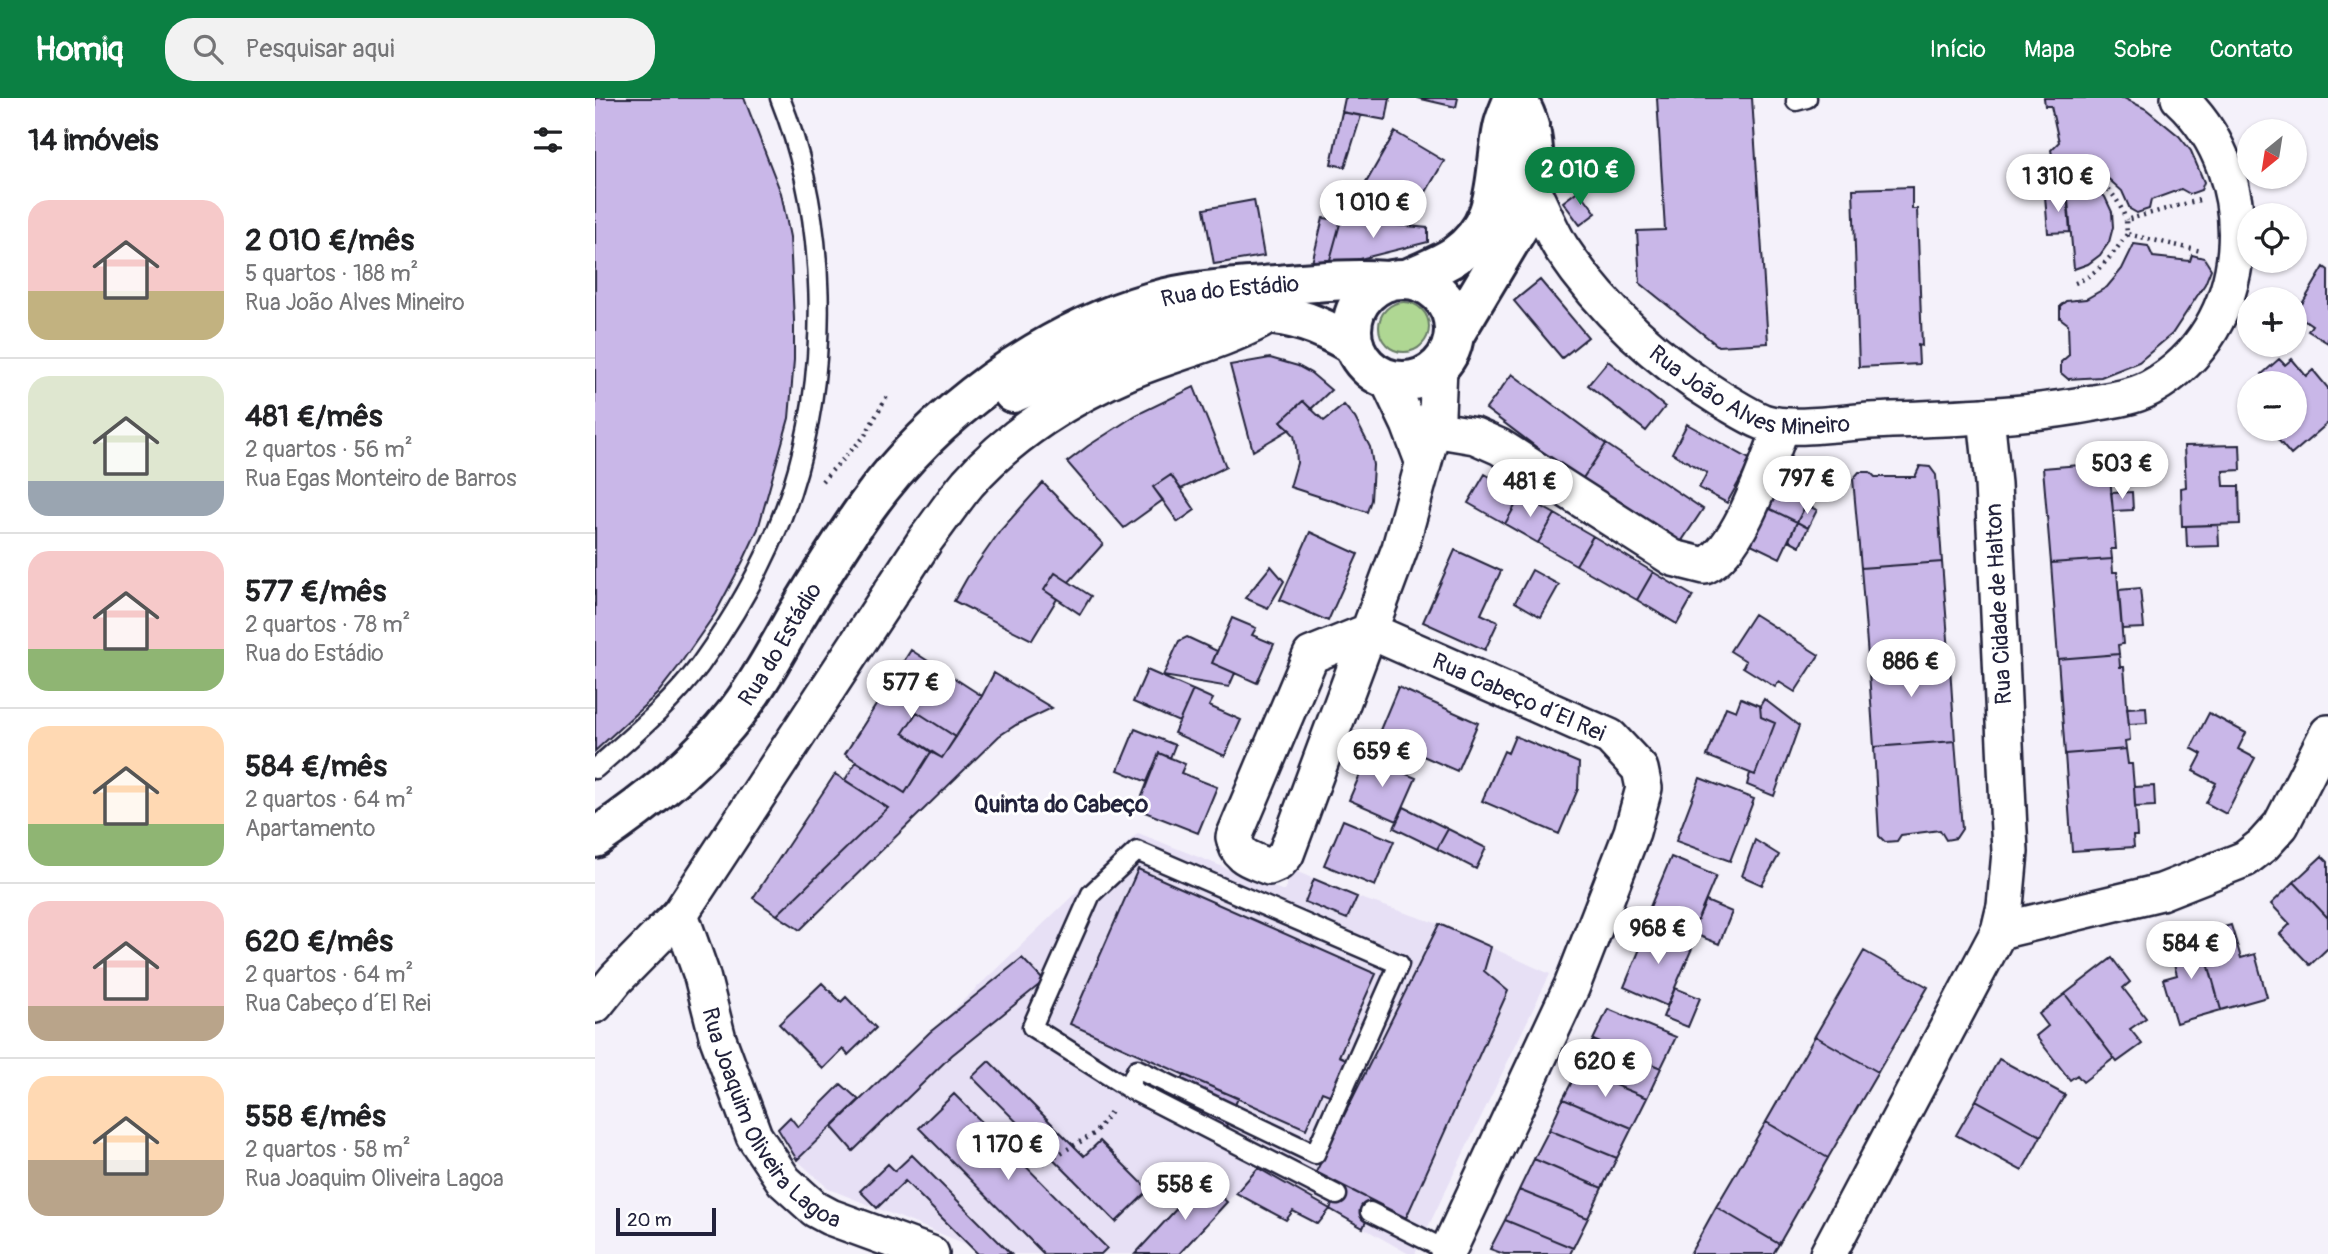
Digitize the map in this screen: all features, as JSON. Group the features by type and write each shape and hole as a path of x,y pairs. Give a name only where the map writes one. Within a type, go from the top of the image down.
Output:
{"street":[{"path":"1515,98 1531,125 1534,143 1531,187 1522,221 1447,351 1427,375 1414,380 1387,379 1366,366 1354,345 1351,329 1354,313 1361,299 1373,288 1455,256 1478,233 1487,220 1496,187 1503,127 1515,98"},
{"path":"1986,416 2068,408 2127,397 2148,389 2166,378 2194,352 2209,331 2223,306 2236,259 2237,217 2230,178 2220,153 2193,111 2179,98"},
{"name":"Rua João Alves Mineiro","path":"1531,187 1561,247 1619,317 1669,364 1748,415 1782,426 1986,416"},
{"path":"1503,253 1523,247 1561,247"},
{"name":"Rua do Estádio","path":"595,838 691,765 718,735 758,682 814,587 869,503 902,464 941,425 979,391 1003,374 1091,324 1151,302 1203,291 1360,279 1397,280"},
{"path":"1370,631 1311,655 1234,837 1236,849 1246,858 1249,878 1278,863 1286,854 1370,631 1400,548 1428,445 1453,319 1447,304 1437,291 1423,282 1397,280"},
{"path":"1129,372 1149,338 1203,291"},
{"path":"595,1005 616,979 680,914 926,539 969,483 1002,450 1067,403 1129,372 1232,335 1272,315"},
{"name":"Rua do Estádio","path":"941,425 1068,368 1149,338 1221,319 1272,315 1320,326 1354,345"},
{"path":"1387,379 1409,424 1428,445"},
{"name":"Rua Cidade de Halton","path":"1828,1254 1999,931 2004,906 2010,852 1993,484 1986,416"},
{"path":"1428,445 1475,436 1500,447 1673,558 1705,566 1717,561 1744,520 1782,426"},
{"name":"Rua Cabeço d´El Rei","path":"1370,631 1610,737 1640,769 1644,788 1632,832 1572,986 1448,1251"},
{"path":"1999,931 2161,892 2245,859 2263,845 2281,825 2328,733"},
{"name":"Rua Joaquim Oliveira Lagoa","path":"680,914 702,976 717,1039 754,1136 784,1181 815,1209 830,1217 931,1254"}],"lane":[{"path":"595,769 670,700 698,667 749,590 766,556 791,492 812,399 819,312 817,264 808,200 791,125 780,98"},
{"path":"1128,1088 1136,1069 1315,1154 1398,964 1249,878 1137,851 1091,894 1032,1027 1128,1088 1337,1195"},
{"path":"1370,1212 1448,1251"}],"path":[{"path":"2064,172 2088,175 2105,186 2119,200 2126,220 2126,234 2100,267 2086,279 2075,283"},
{"path":"2126,220 2201,200"},
{"path":"2126,234 2205,251"},
{"path":"791,492 817,486 864,437 887,396"},
{"path":"1043,1163 1094,1134 1128,1088"}],"shaded area":[{"path":"1138,833 1284,891 1293,870 1357,897 1439,924 1550,974 1415,1254 1409,1254 1258,1168 1179,1254 976,1254 966,1244 829,1189 797,1160"}],"green space":[{"path":"1404,302 1421,310 1429,327 1421,344 1404,352 1387,344 1379,327 1387,310"}],"building":[{"path":"595,98 744,98 781,193 790,237 794,360 789,418 758,529 743,561 715,614 657,694 595,751"},
{"path":"1345,98 1390,98 1386,120 1342,112"},
{"path":"1417,98 1458,98 1456,107"},
{"path":"1657,98 1752,98 1768,343 1718,346 1640,283 1637,231 1665,230"},
{"path":"2044,98 2124,98 2146,109 2179,136 2191,151 2204,182 2201,190 2190,194 2181,189 2151,200 2149,209 2137,213 2130,209 2122,191 2104,175 2081,167 2054,165 2051,150 2059,142 2051,106 2045,106"},
{"path":"1342,112 1361,116 1345,167 1331,164"},
{"path":"1395,132 1444,161 1412,216 1363,188"},
{"path":"2066,177 2081,179 2095,186 2105,197 2112,212 2113,227 2109,242 2100,255 2088,264 2074,269"},
{"path":"1912,187 1912,209 1917,209 1922,346 1918,345 1919,364 1859,367 1853,189"},
{"path":"1579,190 1596,213 1580,225 1563,202"},
{"path":"2067,194 2070,232 2048,233 2045,196"},
{"path":"1254,200 1264,256 1214,264 1204,209"},
{"path":"1323,218 1341,220 1328,267 1311,267"},
{"path":"1341,220 1428,228 1428,242 1328,267"},
{"path":"2134,244 2148,246 2153,257 2190,261 2192,255 2204,258 2211,269 2205,284 2172,334 2139,362 2101,377 2068,379 2061,373 2061,362 2069,355 2068,324 2060,318 2060,306 2066,301 2086,299 2107,287 2122,269"},
{"path":"2324,267 2328,270 2328,343 2308,331 2312,325 2307,322 2307,296"},
{"path":"1540,280 1588,337 1562,358 1514,301"},
{"path":"1270,358 1298,366 1331,390 1311,409 1303,401 1281,421 1290,429 1253,451 1230,365"},
{"path":"2279,359 2285,365 2292,359 2302,371 2265,371"},
{"path":"1608,361 1665,407 1646,431 1588,385"},
{"path":"2313,370 2328,388 2328,423 2291,455 2279,441 2307,441 2307,375"},
{"path":"1512,374 1606,444 1581,481 1486,409"},
{"path":"1194,387 1226,467 1181,489 1171,475 1153,487 1163,500 1124,528 1067,462 1136,415"},
{"path":"1303,401 1324,421 1344,405 1355,418 1370,447 1373,465 1371,500 1367,512 1290,487 1297,463 1296,447 1294,435 1281,421"},
{"path":"1687,424 1751,460 1727,503 1699,488 1707,473 1672,453"},
{"path":"1606,444 1703,509 1679,545 1581,481"},
{"path":"2240,445 2241,470 2223,471 2224,486 2239,486 2240,524 2182,526 2181,488 2186,487 2184,446"},
{"path":"2105,463 2106,476 2110,475 2116,549 2111,549 2112,559 2051,563 2043,468"},
{"path":"1920,466 1930,467 1936,475 1942,562 1861,568 1853,479 1859,472 1870,472 1875,477 1915,477"},
{"path":"1786,472 1815,487 1797,522 1768,508"},
{"path":"1485,474 1521,495 1505,524 1468,503"},
{"path":"1171,475 1195,510 1178,522 1153,487"},
{"path":"1043,483 1103,544 1069,582 1055,573 1044,590 1057,599 1032,640 954,601 1000,531"},
{"path":"2132,492 2133,510 2113,511 2111,493"},
{"path":"1521,495 1555,514 1538,543 1505,524"},
{"path":"1806,505 1817,510 1808,528 1797,522"},
{"path":"1768,508 1797,522 1780,558 1751,544"},
{"path":"1555,514 1593,536 1576,565 1538,543"},
{"path":"1797,522 1808,528 1800,546 1789,540"},
{"path":"2218,525 2219,546 2187,547 2186,526"},
{"path":"1310,532 1358,554 1328,621 1280,600"},
{"path":"1593,536 1653,572 1637,600 1576,565"},
{"path":"1455,550 1501,571 1481,614 1498,622 1485,650 1423,622"},
{"path":"2112,559 2113,572 2117,572 2123,644 2118,645 2119,654 2058,659 2051,563"},
{"path":"1942,562 1949,652 1868,657 1861,568"},
{"path":"1271,566 1284,581 1268,608 1245,598"},
{"path":"1532,570 1559,585 1541,617 1515,602"},
{"path":"1653,572 1693,596 1677,624 1637,600"},
{"path":"1055,573 1091,596 1080,614 1044,590"},
{"path":"2140,588 2144,628 2122,629 2119,590"},
{"path":"1754,614 1819,655 1795,692 1779,682 1775,687 1743,667 1746,661 1730,651"},
{"path":"1232,618 1256,628 1252,635 1274,644 1257,683 1212,663"},
{"path":"1187,637 1217,651 1212,663 1235,673 1229,687 1163,676 1179,641"},
{"path":"911,650 982,696 956,737 917,712 903,733 931,752 905,793 845,754"},
{"path":"1949,652 1955,741 1874,747 1868,657"},
{"path":"2119,654 2120,667 2124,667 2130,740 2125,741 2126,749 2065,754 2058,659"},
{"path":"1147,670 1193,690 1179,722 1133,702"},
{"path":"994,673 1052,708 999,736 800,930 777,915 888,808 845,780 856,762 905,793 931,752 942,758"},
{"path":"1398,687 1478,723 1457,771 1416,753 1419,747 1380,730"},
{"path":"1193,690 1213,699 1209,706 1241,720 1225,756 1174,733"},
{"path":"1741,698 1760,706 1761,717 1775,723 1755,775 1707,756 1726,707 1736,711"},
{"path":"1764,699 1799,726 1774,796 1747,785 1750,773 1755,775 1775,723 1761,717 1760,706"},
{"path":"2146,707 2147,723 2129,724 2127,708"},
{"path":"917,712 956,737 942,758 903,733"},
{"path":"2209,713 2246,733 2238,749 2255,758 2226,814 2206,803 2216,783 2193,771 2202,754 2191,748"},
{"path":"1135,729 1175,745 1170,758 1159,753 1147,782 1118,770"},
{"path":"1515,736 1579,763 1578,789 1559,834 1482,801 1504,751 1508,753"},
{"path":"1955,741 1962,829 1956,838 1946,840 1940,830 1901,835 1897,841 1885,842 1879,836 1874,747"},
{"path":"2126,749 2128,764 2132,764 2134,787 2137,836 2133,836 2134,847 2072,851 2065,754"},
{"path":"1159,753 1185,764 1181,773 1217,787 1198,833 1137,809"},
{"path":"1367,758 1416,778 1397,821 1349,800"},
{"path":"835,774 888,808 777,915 753,898"},
{"path":"1700,778 1754,799 1730,861 1676,841"},
{"path":"2154,786 2155,806 2135,807 2134,787"},
{"path":"1404,807 1448,829 1437,849 1394,828"},
{"path":"1343,820 1394,841 1375,886 1324,865"},
{"path":"1448,829 1486,848 1476,869 1437,849"},
{"path":"1755,840 1779,855 1762,885 1742,876"},
{"path":"2322,856 2328,862 2328,918 2294,882"},
{"path":"1671,857 1716,876 1692,933 1647,914"},
{"path":"1138,869 1376,974 1339,1056 1348,1060 1332,1096 1322,1092 1306,1129 1070,1024"},
{"path":"1314,879 1357,897 1347,919 1305,902"},
{"path":"2294,882 2328,918 2328,948 2310,965 2280,934 2290,924 2271,904"},
{"path":"1706,901 1732,912 1719,944 1692,933"},
{"path":"1439,924 1491,947 1484,971 1508,991 1406,1218 1316,1172"},
{"path":"2231,925 2241,958 2255,954 2267,997 2221,1010 2200,934"},
{"path":"1649,927 1693,946 1667,1006 1624,987"},
{"path":"2200,934 2221,1010 2176,1023 2163,979 2177,975 2168,943"},
{"path":"1864,951 1928,987 1878,1072 1815,1036"},
{"path":"1022,958 1044,981 952,1055 853,1151 832,1127 930,1032"},
{"path":"2112,958 2130,982 2123,988 2146,1018 2130,1029 2142,1044 2117,1062 2065,994"},
{"path":"822,983 841,1002 846,997 876,1028 848,1055 843,1049 823,1069 779,1024"},
{"path":"1675,988 1700,998 1688,1027 1663,1017"},
{"path":"2065,994 2114,1058 2083,1082 2077,1075 2070,1080 2036,1036 2048,1026 2039,1014"},
{"path":"1608,1009 1676,1037 1661,1068 1593,1040"},
{"path":"1815,1036 1878,1072 1828,1158 1766,1122"},
{"path":"1593,1040 1661,1068 1647,1098 1578,1070"},
{"path":"1999,1059 2065,1095 2041,1136 1976,1100"},
{"path":"989,1061 1084,1156 1100,1141 1149,1190 1116,1222 972,1077"},
{"path":"1578,1070 1647,1098 1632,1128 1563,1099"},
{"path":"1184,1075 1238,1098 1220,1141 1166,1119"},
{"path":"841,1084 859,1100 797,1160 778,1129 790,1117 798,1127"},
{"path":"954,1094 1107,1248 1101,1254 1044,1254 919,1128"},
{"path":"1563,1099 1632,1128 1617,1158 1549,1130"},
{"path":"1976,1100 2041,1136 2022,1171 1956,1135"},
{"path":"1766,1122 1828,1158 1779,1244 1716,1207"},
{"path":"1549,1130 1617,1158 1602,1188 1534,1159"},
{"path":"912,1155 1011,1254 978,1254 905,1181 877,1208 860,1191 888,1164 895,1171"},
{"path":"1534,1159 1602,1188 1588,1218 1519,1190"},
{"path":"1258,1168 1330,1209 1318,1224 1293,1211 1286,1220 1236,1193"},
{"path":"1203,1180 1227,1202 1179,1254 1135,1254"},
{"path":"1341,1185 1375,1202 1363,1228 1330,1209"},
{"path":"1519,1190 1588,1218 1573,1248 1505,1220"},
{"path":"1716,1207 1779,1244 1773,1254 1690,1254"},
{"path":"1505,1220 1573,1248 1570,1254 1504,1254 1490,1249"}],"district":[{"name":"Quinta do Cabeço","path":"1061,804"}]}
